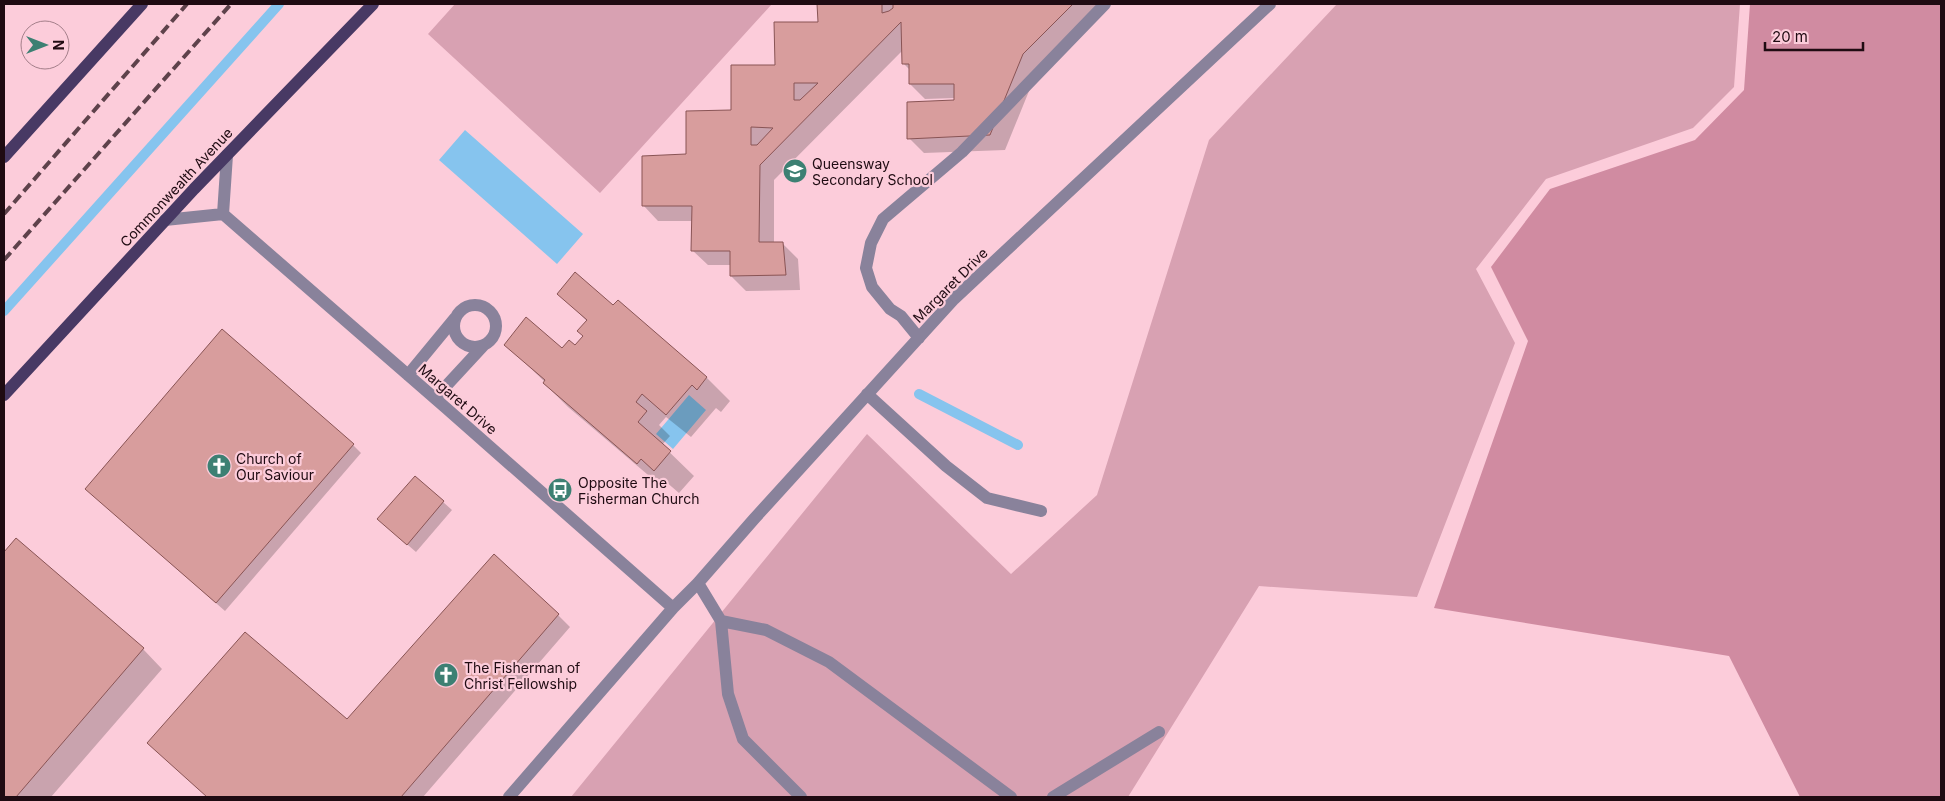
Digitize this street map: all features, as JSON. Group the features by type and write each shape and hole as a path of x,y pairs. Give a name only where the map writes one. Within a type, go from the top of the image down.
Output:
{"main road":[{"path":"4,157 142,4"},
{"name":"Commonwealth Avenue","path":"4,395 165,220 373,4"}],"street":[{"path":"919,338 901,316 890,309 872,288 866,268 871,243 883,219 962,152 1105,4"},
{"name":"Margaret Drive","path":"509,797 579,714 673,608 698,583 954,300 1270,4"},
{"path":"165,220 223,214 227,155"},
{"name":"Margaret Drive","path":"223,214 673,608"},
{"path":"408,375 459,311 471,305 484,306 489,310 493,315 496,328 494,334 435,398"},
{"path":"455,318 454,325 458,339 470,346 484,345"},
{"path":"867,394 946,466 987,498 1041,511"},
{"path":"698,583 722,621 728,694 743,739 801,797"},
{"path":"722,621 766,630 829,662 1011,797"},
{"path":"1053,797 1159,732"}],"shaded area":[{"path":"455,4 772,4 600,193 428,34"},
{"path":"1337,4 1740,4 1734,87 1693,128 1546,179 1476,269 1515,343 1417,597 1259,586 1128,797 571,797 867,434 1011,574 1097,495 1209,140"},
{"path":"1750,4 1941,4 1941,797 1800,797 1729,656 1434,608 1528,341 1491,267 1550,189 1695,140 1744,90"}],"water":[{"path":"465,130 583,234 557,264 439,160"},
{"path":"689,395 706,410 673,449 656,434"}],"building":[{"path":"817,4 882,4 882,13 893,8 893,4 1073,4 1023,54 990,135 907,139 907,102 954,100 954,84 909,84 909,64 902,64 901,22 760,165 759,242 783,242 786,275 730,276 730,251 691,251 692,206 642,206 642,156 686,154 686,111 731,110 731,65 775,65 774,22 818,22","holes":["794,83 818,83 800,100 794,100","751,127 773,128 757,145 751,145"]},
{"path":"575,272 613,305 618,300 707,377 697,390 692,385 666,415 642,394 636,402 647,411 638,422 671,451 654,471 641,459 637,464 543,383 545,380 504,345 526,317 562,348 569,340 575,345 583,336 577,331 587,320 557,294"},
{"name":"Church of Our Saviour","path":"222,329 354,444 216,603 85,489"},
{"path":"415,476 444,501 407,545 377,519"},
{"path":"16,538 144,648 16,797 4,797 4,552"},
{"name":"The Fisherman of Christ Fellowship","path":"494,554 559,614 401,797 207,797 147,743 245,632 347,719"}],"waterway":[{"path":"4,311 279,4"},
{"path":"919,394 1018,445"}],"railway":[{"path":"4,214 187,4"},
{"path":"4,260 231,4"}],"place":[{"name":"Queensway Secondary School","path":"795,171"},
{"name":"Church of Our Saviour","path":"219,466"},
{"name":"Opposite The Fisherman Church","path":"560,490"},
{"name":"The Fisherman of Christ Fellowship","path":"446,675"}]}
